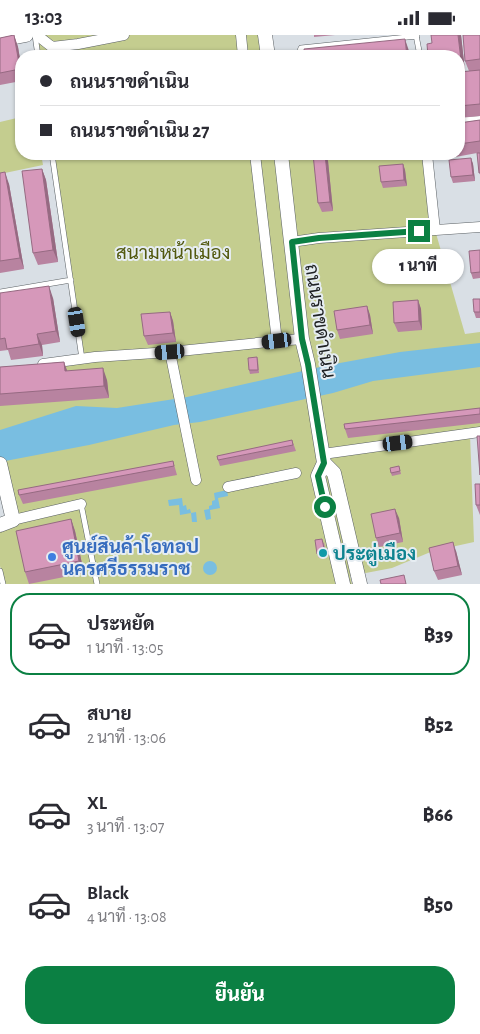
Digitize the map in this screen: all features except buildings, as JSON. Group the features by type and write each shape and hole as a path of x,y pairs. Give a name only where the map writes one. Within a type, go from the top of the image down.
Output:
{"main road":[{"path":"4,38 26,35"},
{"path":"266,36 267,50"},
{"name":"ถนนราขดำเนิน","path":"282,160 302,339 317,413 319,435 324,458 334,473 360,584"},
{"name":"ถนนราขดำเนิน","path":"324,458 318,476 343,584"},
{"path":"1,468 6,522"}],"street":[{"path":"36,35 52,47 124,35"},
{"path":"241,35 242,50"},
{"path":"465,122 480,121"},
{"path":"256,160 277,341"},
{"path":"428,160 435,231"},
{"path":"292,242 319,238 480,227"},
{"path":"36,365 302,339"},
{"path":"170,352 196,480"},
{"path":"324,458 480,432"},
{"path":"228,487 296,473"},
{"path":"6,522 81,504"}],"lane":[{"path":"36,35 37,50"},
{"path":"300,50 301,48 417,36 419,50"},
{"path":"53,160 82,359"},
{"path":"0,291 71,279"},
{"path":"81,504 97,584"},
{"path":"0,571 3,584"}],"green space":[{"path":"35,35 265,35 267,50 37,50"},
{"path":"15,118 15,160 42,160 43,165 0,174 0,122"},
{"name":"สนามหน้าเมือง","path":"54,160 428,160 435,230 465,334 480,332 480,432 470,434 474,542 433,551 392,568 350,576 352,584 5,584 0,566 0,525 13,520 0,465 0,370 82,359"}],"water":[{"path":"480,343 480,367 373,381 333,393 200,422 174,425 89,445 0,462 0,430 76,406 117,408 187,397 329,365 400,352"},
{"path":"227,490 228,496 218,498 220,508 210,510 211,519 206,520 204,510 209,509 212,501 215,500 214,493"},
{"path":"182,498 183,506 186,505 187,510 190,509 191,513 180,515 179,505 169,506 168,500"},
{"path":"196,512 197,522 192,522 191,513"},
{"path":"207,561 213,561 217,568 213,575 207,575 203,571 203,565"}],"place":[{"name":"ประตู่เมือง","path":"323,553"},
{"name":"ศูนย์สินค้าโอทอป นครศรีธรรมราช","path":"52,557"}],"route":[{"path":"325,507 318,476 324,463 317,413 302,339 292,242 319,238 419,231"}]}
